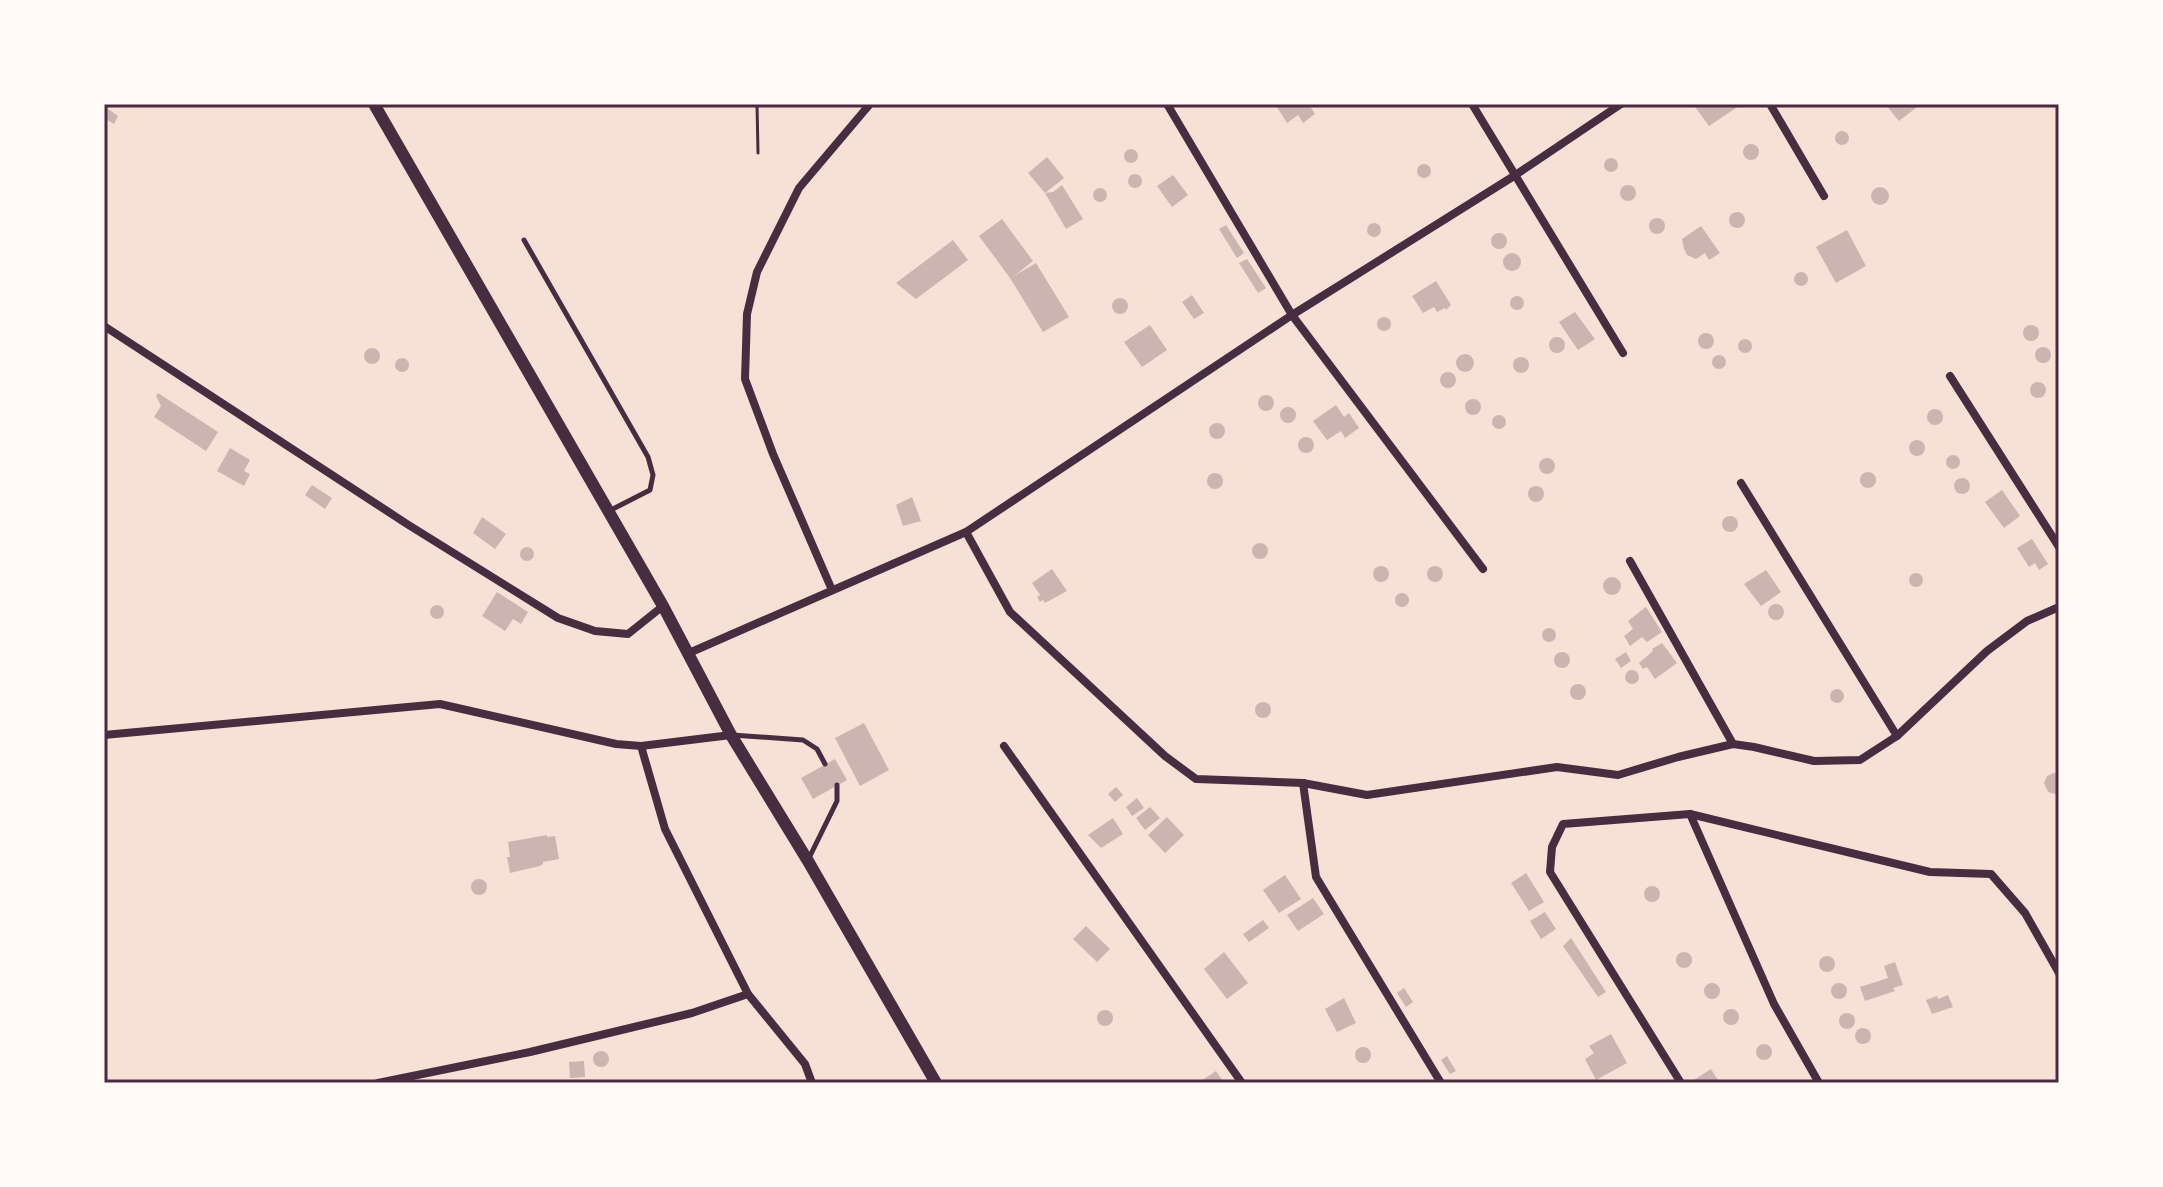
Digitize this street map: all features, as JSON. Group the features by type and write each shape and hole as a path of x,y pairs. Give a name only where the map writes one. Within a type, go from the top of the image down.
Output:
{"main road":[{"path":"374,104 663,606 731,735 936,1083"}],"street":[{"path":"832,590 773,454 745,379 747,314 757,272 799,188 870,104"},
{"path":"1167,104 1292,315 1483,569"},
{"path":"1472,104 1623,353"},
{"path":"689,653 966,532 1292,315 1514,176 1621,104"},
{"path":"1770,104 1824,196"},
{"path":"104,326 407,524 558,618 595,631 628,634 663,606"},
{"path":"1950,376 2059,547"},
{"path":"1741,483 1897,736"},
{"path":"966,532 1010,612 1165,756 1196,779 1303,783 1367,795 1557,767 1618,775 1733,744 1814,761 1860,760 1897,736 1987,651 2027,621 2059,607"},
{"path":"1630,561 1733,744"},
{"path":"104,735 440,704 616,744 641,746 731,735"},
{"path":"641,746 665,829 748,994 805,1064 812,1083"},
{"path":"1004,746 1242,1083"},
{"path":"1303,783 1316,877 1441,1083"},
{"path":"1690,814 1774,1004 1819,1083"},
{"path":"1681,1083 1550,872 1552,847 1563,824 1690,814 1930,872 1991,874 2025,913 2059,973"},
{"path":"378,1083 530,1052 692,1013 748,994"}],"lane":[{"path":"524,240 648,457 653,475 650,490 609,511"},
{"path":"731,735 803,740 817,749 825,764"},
{"path":"808,861 837,801 837,785"}],"path":[{"path":"757,104 758,153"}],"building":[{"path":"1275,104 1309,104 1315,114 1303,123 1298,115 1287,123"},
{"path":"1693,104 1737,104 1739,106 1709,126"},
{"path":"1885,104 1921,104 1899,121"},
{"path":"104,106 118,116 114,124 104,118"},
{"path":"1842,131 1849,138 1842,145 1835,138"},
{"path":"1748,144 1754,144 1759,152 1757,158 1748,160 1743,155 1743,149"},
{"path":"1131,149 1138,156 1131,163 1124,156"},
{"path":"1047,157 1064,178 1045,193 1028,173"},
{"path":"1611,158 1618,165 1611,172 1604,165"},
{"path":"1424,164 1431,171 1424,178 1417,171"},
{"path":"1135,174 1142,181 1135,188 1128,181"},
{"path":"1173,175 1188,195 1172,207 1157,186"},
{"path":"1062,185 1083,219 1066,229 1045,193 1053,192"},
{"path":"1625,185 1631,185 1636,193 1634,199 1625,201 1620,196 1620,190"},
{"path":"1880,187 1889,196 1880,205 1871,196"},
{"path":"1100,188 1107,195 1100,202 1093,195"},
{"path":"1734,212 1740,212 1745,220 1743,226 1734,228 1729,223 1729,217"},
{"path":"1654,218 1660,218 1665,226 1663,232 1654,234 1649,229 1649,223"},
{"path":"1002,219 1033,261 1014,276 1036,263 1069,317 1043,332 1010,278 979,236"},
{"path":"1374,223 1381,230 1374,237 1367,230"},
{"path":"1226,225 1244,253 1237,258 1219,229"},
{"path":"1701,226 1720,253 1709,260 1705,253 1696,259 1687,255 1684,249 1682,239"},
{"path":"1847,230 1866,266 1836,283 1816,247"},
{"path":"1496,233 1502,233 1507,241 1505,247 1496,249 1491,244 1491,238"},
{"path":"953,240 968,260 916,299 896,283"},
{"path":"1512,253 1521,262 1512,271 1503,262"},
{"path":"1247,259 1266,288 1258,293 1239,263"},
{"path":"1801,272 1808,279 1801,286 1794,279"},
{"path":"1436,281 1451,305 1446,310 1437,312 1434,307 1423,313 1412,296"},
{"path":"1192,295 1204,313 1194,319 1182,302"},
{"path":"1517,296 1524,303 1517,310 1510,303"},
{"path":"1117,298 1123,298 1128,306 1126,312 1117,314 1112,309 1112,303"},
{"path":"1575,312 1595,339 1578,350 1559,322"},
{"path":"1384,317 1391,324 1384,331 1377,324"},
{"path":"1150,325 1167,350 1142,367 1124,342"},
{"path":"2028,325 2034,325 2039,333 2037,339 2028,341 2023,336 2023,330"},
{"path":"1703,333 1709,333 1714,341 1712,347 1703,349 1698,344 1698,338"},
{"path":"1554,337 1560,337 1565,345 1563,351 1554,353 1549,348 1549,342"},
{"path":"1745,339 1752,346 1745,353 1738,346"},
{"path":"2040,347 2046,347 2051,355 2049,361 2040,363 2035,358 2035,352"},
{"path":"369,348 375,348 380,356 378,362 369,364 364,359 364,353"},
{"path":"1465,354 1474,363 1465,372 1456,363"},
{"path":"1719,355 1726,362 1719,369 1712,362"},
{"path":"1518,357 1524,357 1529,365 1527,371 1518,373 1513,368 1513,362"},
{"path":"402,358 409,365 402,372 395,365"},
{"path":"1445,372 1451,372 1456,380 1454,386 1445,388 1440,383 1440,377"},
{"path":"2035,382 2041,382 2046,390 2044,396 2035,398 2030,393 2030,387"},
{"path":"158,393 218,432 206,451 154,417 161,406 156,396"},
{"path":"1263,395 1269,395 1274,403 1272,409 1263,411 1258,406 1258,400"},
{"path":"1470,399 1476,399 1481,407 1479,413 1470,415 1465,410 1465,404"},
{"path":"1336,405 1344,417 1349,413 1359,428 1345,438 1341,431 1327,440 1313,421"},
{"path":"1285,407 1291,407 1296,415 1294,421 1285,423 1280,418 1280,412"},
{"path":"1932,409 1938,409 1943,417 1941,423 1932,425 1927,420 1927,414"},
{"path":"1499,415 1506,422 1499,429 1492,422"},
{"path":"1214,423 1220,423 1225,431 1223,437 1214,439 1209,434 1209,428"},
{"path":"1303,437 1309,437 1314,445 1312,451 1303,453 1298,448 1298,442"},
{"path":"1914,440 1920,440 1925,448 1923,454 1914,456 1909,451 1909,445"},
{"path":"230,448 250,460 244,471 250,474 244,486 217,471"},
{"path":"1953,455 1960,462 1953,469 1946,462"},
{"path":"1544,458 1550,458 1555,466 1553,472 1544,474 1539,469 1539,463"},
{"path":"1865,472 1871,472 1876,480 1874,486 1865,488 1860,483 1860,477"},
{"path":"1212,473 1218,473 1223,481 1221,487 1212,489 1207,484 1207,478"},
{"path":"1959,478 1965,478 1970,486 1968,492 1959,494 1954,489 1954,483"},
{"path":"312,485 332,498 325,509 305,495"},
{"path":"1533,486 1539,486 1544,494 1542,500 1533,502 1528,497 1528,491"},
{"path":"2002,490 2020,516 2004,528 1985,502"},
{"path":"912,497 921,521 903,526 896,505"},
{"path":"1727,516 1733,516 1738,524 1736,530 1727,532 1722,527 1722,521"},
{"path":"482,517 506,534 495,549 473,533"},
{"path":"2032,539 2048,564 2039,570 2035,563 2029,567 2017,548"},
{"path":"1257,543 1263,543 1268,551 1266,557 1257,559 1252,554 1252,548"},
{"path":"527,547 534,554 527,561 520,554"},
{"path":"1378,566 1384,566 1389,574 1387,580 1378,582 1373,577 1373,571"},
{"path":"1432,566 1438,566 1443,574 1441,580 1432,582 1427,577 1427,571"},
{"path":"1052,569 1067,591 1045,603 1043,600 1040,602 1037,597 1040,595 1032,583"},
{"path":"1766,570 1781,592 1761,606 1744,584"},
{"path":"1916,573 1923,580 1916,587 1909,580"},
{"path":"1612,577 1621,586 1612,595 1603,586"},
{"path":"497,592 528,612 521,624 513,619 505,631 482,616"},
{"path":"1402,593 1409,600 1402,607 1395,600"},
{"path":"1773,604 1779,604 1784,612 1782,618 1773,620 1768,615 1768,609"},
{"path":"437,605 444,612 437,619 430,612"},
{"path":"1646,607 1662,632 1647,642 1642,637 1630,646 1624,636 1633,629 1628,621"},
{"path":"1549,628 1556,635 1549,642 1542,635"},
{"path":"1662,643 1677,663 1655,679 1647,667 1643,669 1639,663"},
{"path":"1559,652 1565,652 1570,660 1568,666 1559,668 1554,663 1554,657"},
{"path":"1626,652 1631,661 1621,668 1615,659"},
{"path":"1632,670 1639,677 1632,684 1625,677"},
{"path":"1575,684 1581,684 1586,692 1584,698 1575,700 1570,695 1570,689"},
{"path":"1837,689 1844,696 1837,703 1830,696"},
{"path":"1260,702 1266,702 1271,710 1269,716 1260,718 1255,713 1255,707"},
{"path":"864,723 889,770 860,786 835,738"},
{"path":"835,759 847,780 813,799 801,778"},
{"path":"2059,774 2059,793 2055,794 2048,792 2044,783 2047,776"},
{"path":"1116,787 1123,795 1115,802 1108,794"},
{"path":"1137,798 1144,808 1132,816 1126,807"},
{"path":"1150,807 1160,818 1145,830 1136,818"},
{"path":"1167,817 1184,835 1165,853 1148,835"},
{"path":"1113,818 1123,834 1101,848 1088,835"},
{"path":"555,836 559,859 510,873 508,842"},
{"path":"1526,873 1544,902 1529,911 1511,883"},
{"path":"1285,875 1301,899 1279,913 1263,890"},
{"path":"476,879 482,879 487,887 485,893 476,895 471,890 471,884"},
{"path":"1649,886 1655,886 1660,894 1658,900 1649,902 1644,897 1644,891"},
{"path":"1313,898 1324,914 1298,931 1287,915"},
{"path":"1545,912 1556,929 1541,939 1530,921"},
{"path":"1263,920 1269,928 1249,942 1243,934"},
{"path":"1086,926 1110,949 1097,962 1073,939"},
{"path":"1571,938 1606,992 1598,997 1563,946"},
{"path":"1224,952 1248,983 1227,999 1204,969"},
{"path":"1681,952 1687,952 1692,960 1690,966 1681,968 1676,963 1676,957"},
{"path":"1824,956 1830,956 1835,964 1833,970 1824,972 1819,967 1819,961"},
{"path":"1895,962 1903,985 1893,988 1895,991 1865,1001 1860,987 1888,978 1884,966"},
{"path":"1709,983 1715,983 1720,991 1718,997 1709,999 1704,994 1704,988"},
{"path":"1836,983 1842,983 1847,991 1845,997 1836,999 1831,994 1831,988"},
{"path":"1404,988 1413,1002 1406,1007 1397,993"},
{"path":"1948,995 1953,1007 1932,1014 1926,1000"},
{"path":"1344,998 1356,1023 1337,1032 1325,1009"},
{"path":"1728,1009 1734,1009 1739,1017 1737,1023 1728,1025 1723,1020 1723,1014"},
{"path":"1102,1010 1108,1010 1113,1018 1111,1024 1102,1026 1097,1021 1097,1015"},
{"path":"1844,1013 1850,1013 1855,1021 1853,1027 1844,1029 1839,1024 1839,1018"},
{"path":"1860,1028 1866,1028 1871,1036 1869,1042 1860,1044 1855,1039 1855,1033"},
{"path":"1611,1034 1627,1063 1596,1080 1585,1059 1594,1053 1589,1046"},
{"path":"1761,1044 1767,1044 1772,1052 1770,1058 1761,1060 1756,1055 1756,1049"},
{"path":"1363,1047 1371,1055 1363,1063 1355,1055"},
{"path":"598,1051 604,1051 609,1059 607,1065 598,1067 593,1062 593,1056"},
{"path":"1447,1056 1456,1071 1450,1074 1441,1060"},
{"path":"584,1061 585,1077 570,1078 569,1062"},
{"path":"1711,1069 1720,1083 1696,1083 1694,1080"},
{"path":"1216,1071 1224,1083 1198,1083"}]}
